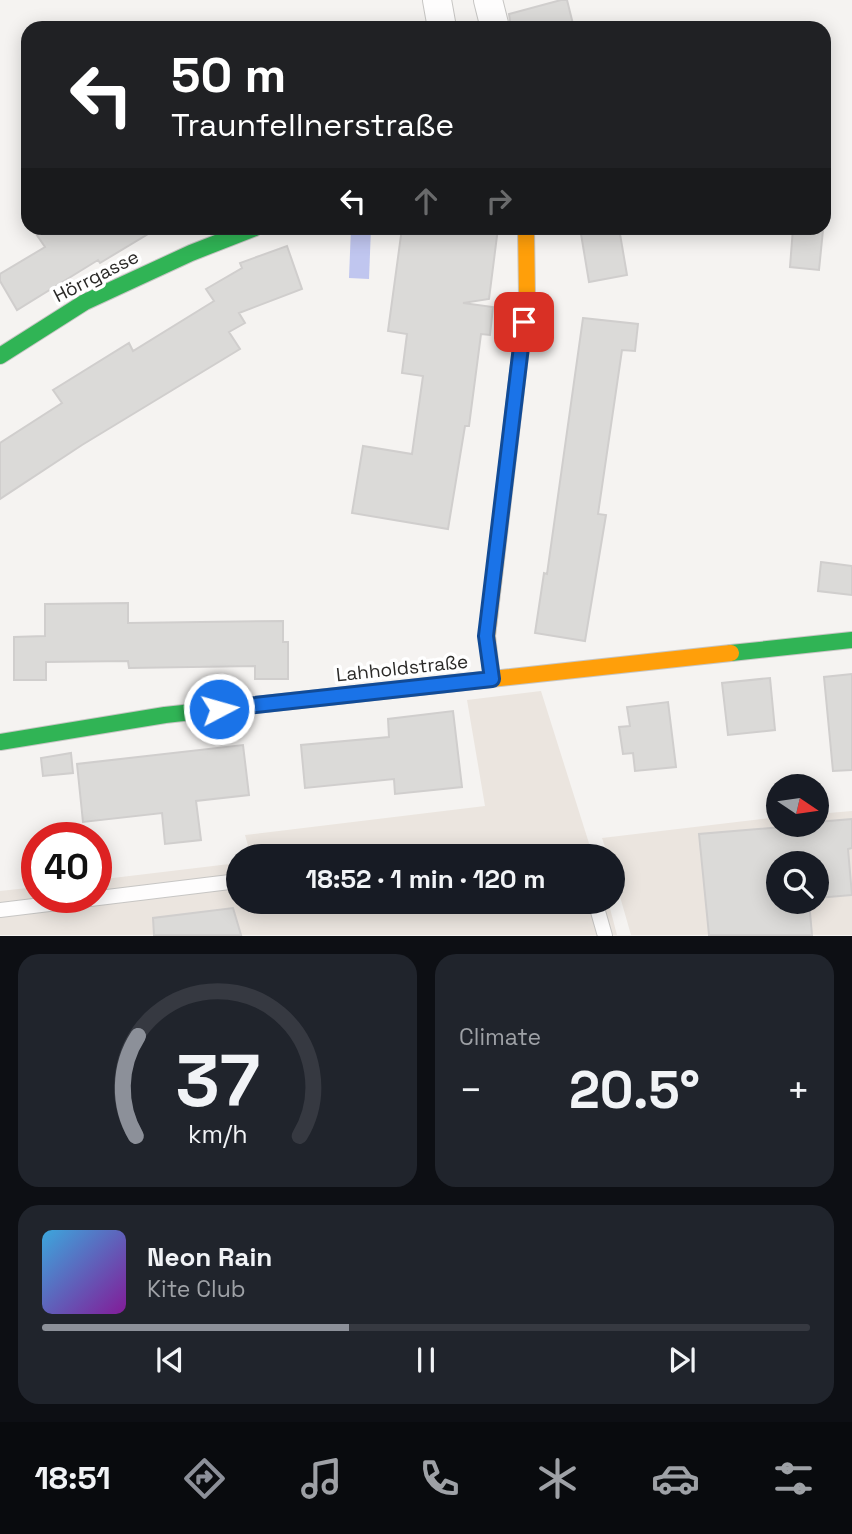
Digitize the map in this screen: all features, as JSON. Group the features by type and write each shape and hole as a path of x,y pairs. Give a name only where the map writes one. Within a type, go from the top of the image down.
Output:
{"street":[{"path":"437,0 441,21"},
{"path":"488,0 493,21"},
{"name":"Hörrgasse","path":"0,356 85,302 191,253 237,235"},
{"path":"492,679 486,636 522,348 527,296 526,235"},
{"name":"Lahholdstraße","path":"0,743 164,715 852,640"}],"lane":[{"path":"0,910 226,882"},
{"path":"599,914 605,936"}],"shaded area":[{"path":"541,691 589,844 248,844 245,835 485,806 467,700"},
{"path":"852,811 852,935 631,935 625,914 625,844 604,844 602,838 766,819 766,837 829,837 830,813"},
{"path":"226,864 226,914 611,914 617,935 0,935 0,891 21,889 21,913 112,913 112,878"}],"water":[{"path":"351,235 371,235 369,279 349,278"}],"building":[{"path":"567,0 572,21 510,21 509,14"},
{"path":"37,235 146,235 100,263 98,260 17,310 0,281 0,274 45,247"},
{"path":"401,235 497,235 489,299 463,303 493,307 490,335 481,334 469,426 465,426 448,529 352,513 363,446 412,454 423,376 402,373 407,334 388,331"},
{"path":"581,235 620,235 627,275 589,282"},
{"path":"792,235 822,235 819,270 790,267"},
{"path":"287,246 302,289 239,313 245,323 229,332 240,349 82,445 0,499 0,443 62,403 53,390 129,343 133,351 214,301 206,289 242,268 240,263"},
{"path":"583,318 638,324 635,351 622,350 598,514 606,515 585,641 535,633 544,573 547,574"},
{"path":"821,562 852,566 852,595 818,591"},
{"path":"128,603 128,623 283,621 283,642 288,642 288,679 255,679 255,666 129,668 128,661 46,662 46,680 14,680 14,637 45,636 45,604"},
{"path":"852,674 852,770 833,771 824,677"},
{"path":"770,678 775,730 728,735 722,683"},
{"path":"668,702 676,767 635,771 633,753 623,754 619,727 630,726 627,707"},
{"path":"453,711 462,787 395,794 394,779 305,788 301,745 389,737 388,719"},
{"path":"243,745 249,795 196,801 201,840 165,844 162,813 83,822 77,764"},
{"path":"71,753 73,773 43,776 41,758"},
{"path":"852,819 852,848 848,849 852,895 829,897 829,851 766,851 766,914 810,914 812,935 709,935 699,834 766,828 766,837 829,837 830,821"},
{"path":"226,909 226,914 235,914 241,935 154,935 153,918"}],"traffic: fast":[{"path":"0,356 85,302 191,253 237,235"},
{"path":"731,653 852,640"},
{"path":"0,742 165,715 455,683"}],"traffic: slow":[{"path":"492,679 487,636 527,296 526,235"},
{"path":"455,683 731,653"}],"route":[{"path":"219,709 492,679 486,636 524,322"}]}
